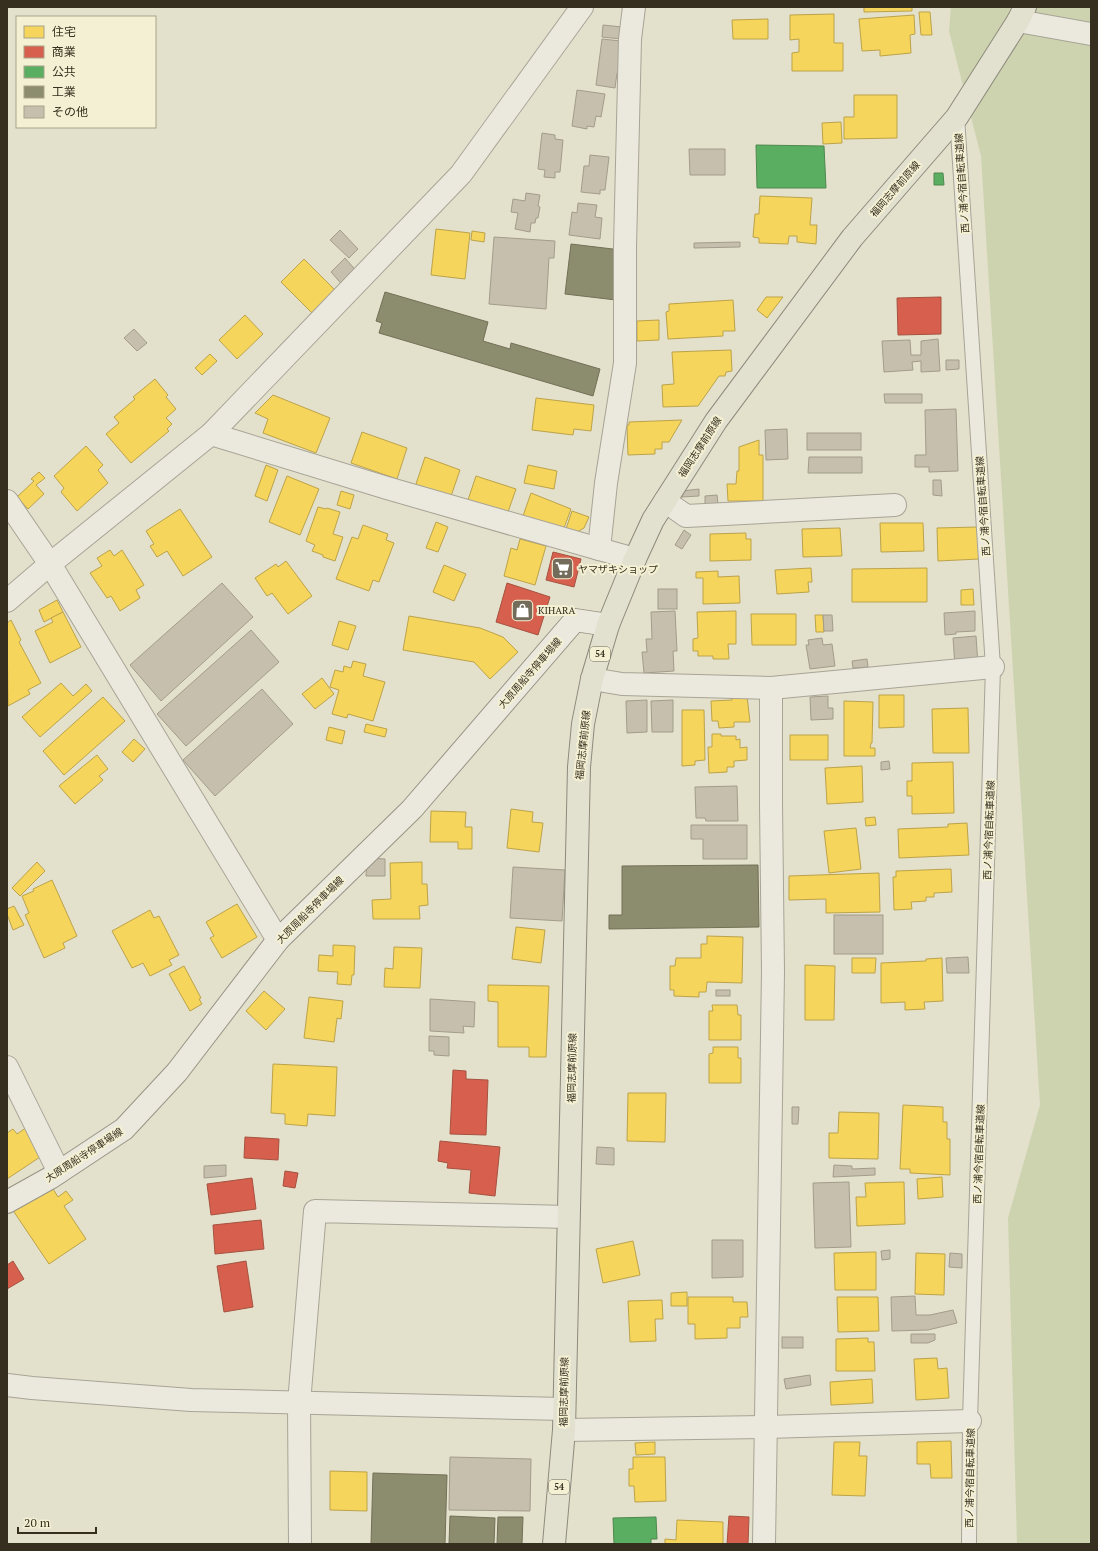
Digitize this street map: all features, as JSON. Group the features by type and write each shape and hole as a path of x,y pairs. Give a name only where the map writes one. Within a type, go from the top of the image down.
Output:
{"main road":[{"name":"福岡志摩前原線","path":"554,1544 564,1420 579,767 583,724 592,679 608,625 653,520 716,421 852,238 957,117 1022,14"}],"street":[{"path":"7,601 50,564 211,434 461,174 582,7"},
{"path":"599,549 606,483 625,363 625,247 629,70 630,39 634,7"},
{"path":"1022,14 1091,34"},
{"path":"211,434 387,488 635,559"},
{"path":"7,501 50,564 278,940"},
{"path":"665,501 686,516 896,505"},
{"name":"大原周船寺停車場線","path":"7,1202 59,1172 124,1129 177,1072 278,940 412,809 575,620 608,625"},
{"path":"592,679 622,684 771,688 993,667"},
{"path":"764,1544 773,972 771,688"},
{"path":"7,1067 59,1172"},
{"path":"300,1544 299,1402 315,1211 568,1217"},
{"path":"7,1385 191,1400 299,1402 564,1420 766,1427 970,1421"}],"lane":[{"name":"西ノ浦今宿自転車道線","path":"957,117 993,667 970,1421 969,1544"}],"green space":[{"path":"951,7 1091,7 1091,1544 1017,1544 1008,1218 1040,1105 981,156 949,31"}],"building: 住宅":[{"path":"864,7 912,7 912,11 864,12"},
{"path":"919,12 930,12 932,35 921,35"},
{"path":"834,14 834,43 843,43 843,71 792,71 792,53 799,52 799,39 790,40 790,15"},
{"path":"914,15 915,34 910,35 911,53 880,56 880,50 862,51 859,19"},
{"path":"768,19 768,39 733,39 732,20"},
{"path":"854,95 897,95 897,138 844,139 844,117 854,117"},
{"path":"841,122 842,143 823,144 822,123"},
{"path":"760,196 812,198 810,225 817,225 816,244 797,242 797,236 789,236 788,244 759,243 759,238 753,237 755,214 759,214"},
{"path":"436,229 470,233 465,279 431,275"},
{"path":"472,231 485,233 484,242 471,240"},
{"path":"304,259 338,293 315,316 281,282"},
{"path":"766,297 783,297 767,318 757,310"},
{"path":"733,300 735,331 723,331 723,336 668,339 666,312 669,311 669,304"},
{"path":"245,315 263,334 237,359 219,340"},
{"path":"659,320 659,340 637,341 637,321"},
{"path":"731,350 732,371 726,372 725,376 719,376 698,406 663,407 662,385 674,384 672,352"},
{"path":"210,354 217,361 202,375 195,368"},
{"path":"155,379 168,395 166,397 176,409 166,418 172,424 167,429 169,431 131,463 106,434 119,423 114,417 135,399 133,397"},
{"path":"273,395 330,418 316,453 263,433 268,419 255,413"},
{"path":"536,398 594,405 591,431 574,429 573,435 532,430"},
{"path":"682,420 669,442 662,442 662,449 655,449 655,454 628,455 627,425 629,425 629,422"},
{"path":"362,432 407,448 397,479 351,463"},
{"path":"759,440 759,455 763,455 763,501 728,501 727,484 736,484 737,471 739,471 739,447"},
{"path":"86,446 103,465 98,470 108,483 77,511 61,492 64,488 54,476"},
{"path":"425,457 460,470 450,499 415,487"},
{"path":"266,465 278,470 267,501 255,496"},
{"path":"528,465 557,471 554,489 524,483"},
{"path":"39,472 45,478 36,485 44,494 28,509 17,497 34,481 31,479"},
{"path":"287,476 319,489 300,535 269,522"},
{"path":"476,476 516,489 508,512 468,500"},
{"path":"341,491 354,495 350,509 337,505"},
{"path":"531,493 571,509 564,528 523,516"},
{"path":"318,507 340,512 333,534 343,537 335,561 312,551 315,545 306,541"},
{"path":"180,509 212,557 183,576 167,551 157,557 150,546 154,544 146,531"},
{"path":"572,511 589,517 584,528 577,532 566,529"},
{"path":"436,522 448,527 438,552 426,548"},
{"path":"880,523 923,523 924,551 881,552"},
{"path":"363,525 388,534 386,540 394,543 379,582 373,580 369,591 336,579 352,537 358,539"},
{"path":"978,527 979,559 938,561 937,528"},
{"path":"840,528 842,556 803,557 802,529"},
{"path":"746,533 746,539 751,539 751,560 710,561 710,534"},
{"path":"520,539 546,546 535,585 504,576 511,548 517,550"},
{"path":"110,550 114,556 122,550 144,585 136,590 140,598 120,611 111,596 107,598 90,573 102,566 97,558"},
{"path":"286,561 312,596 288,614 272,593 267,596 255,578 276,564 278,567"},
{"path":"444,565 466,574 454,601 433,592"},
{"path":"811,568 812,582 808,582 809,592 777,594 775,570"},
{"path":"927,568 927,602 852,602 852,569"},
{"path":"718,571 718,577 739,576 740,603 703,604 703,578 696,578 696,572"},
{"path":"973,589 974,605 961,605 961,590"},
{"path":"57,600 63,612 44,622 39,610"},
{"path":"736,611 736,644 728,644 729,659 713,659 713,656 698,656 698,651 693,651 693,639 698,638 697,612"},
{"path":"63,612 81,647 50,663 35,631 53,622 51,618"},
{"path":"751,614 796,614 796,645 752,645"},
{"path":"815,615 823,615 824,632 816,632"},
{"path":"409,616 480,628 503,637 518,652 490,679 474,662 403,650"},
{"path":"11,620 21,640 19,642 41,683 28,690 30,694 8,706 7,623"},
{"path":"339,621 356,626 348,650 332,645"},
{"path":"353,661 366,664 363,676 385,682 373,721 348,714 347,718 332,714 339,690 330,687 335,670 343,672 344,666 351,668"},
{"path":"322,678 334,694 315,709 302,694"},
{"path":"61,683 73,696 86,684 92,691 40,737 22,717"},
{"path":"879,695 904,695 904,727 879,728"},
{"path":"747,696 750,722 734,722 734,727 719,728 718,721 712,721 711,701 732,700 732,697"},
{"path":"103,697 125,721 64,775 43,751"},
{"path":"844,701 873,702 872,743 870,748 875,748 875,756 844,756"},
{"path":"968,708 969,753 933,753 932,709"},
{"path":"682,710 704,710 705,760 695,761 695,765 682,766"},
{"path":"366,724 387,729 385,737 364,732"},
{"path":"329,727 345,731 342,744 326,740"},
{"path":"712,734 721,734 721,736 736,736 736,740 740,739 740,748 747,747 747,760 734,761 734,767 727,767 727,772 709,773 708,747 712,747"},
{"path":"790,735 828,735 828,760 790,760"},
{"path":"134,739 145,749 133,762 122,752"},
{"path":"97,755 108,769 99,776 103,780 75,804 59,786"},
{"path":"953,762 954,813 912,814 912,796 907,796 907,781 912,781 912,763"},
{"path":"862,766 863,802 827,804 825,768"},
{"path":"511,809 533,812 532,822 543,823 539,852 507,848"},
{"path":"431,811 466,812 465,827 472,827 472,849 458,849 458,842 430,842"},
{"path":"875,817 876,825 866,826 865,818"},
{"path":"967,823 969,855 899,858 898,829 948,827 948,824"},
{"path":"856,828 861,869 829,873 824,831"},
{"path":"37,862 45,871 20,896 12,888"},
{"path":"422,862 422,884 427,884 428,905 419,906 420,919 373,919 372,900 391,899 390,863"},
{"path":"951,869 952,892 934,893 934,897 926,897 926,901 911,902 912,909 894,910 893,877 896,877 896,871"},
{"path":"879,873 880,912 826,913 826,899 789,900 789,876"},
{"path":"52,880 77,936 63,943 65,948 44,958 25,915 29,913 22,896 34,891 33,889"},
{"path":"237,904 257,937 222,958 210,938 214,936 206,922"},
{"path":"14,906 24,925 13,930 7,914 7,909"},
{"path":"150,910 154,918 159,916 179,955 169,960 172,965 150,976 143,963 132,968 112,931"},
{"path":"516,927 545,930 541,963 512,959"},
{"path":"707,936 743,937 742,983 707,982 706,992 699,992 699,997 674,996 674,990 670,990 670,966 675,966 676,958 701,958 701,944 707,944"},
{"path":"333,945 355,946 354,975 352,975 351,985 337,984 338,972 318,971 319,955 333,956"},
{"path":"394,947 422,948 420,988 384,987 385,968 393,969"},
{"path":"852,958 876,958 875,973 852,973"},
{"path":"942,958 943,1001 924,1002 925,1009 905,1010 905,1002 881,1003 881,963 926,961 926,959"},
{"path":"805,965 835,966 834,1020 805,1020"},
{"path":"184,966 201,998 199,999 202,1004 190,1011 169,974"},
{"path":"488,985 549,986 546,1057 529,1057 529,1047 498,1047 498,1002 488,1001"},
{"path":"264,991 285,1009 266,1030 246,1011"},
{"path":"309,997 343,1001 341,1019 337,1018 334,1042 304,1038"},
{"path":"712,1005 737,1005 738,1015 741,1015 741,1040 709,1040 709,1011 713,1011"},
{"path":"713,1047 738,1047 738,1058 741,1058 741,1083 709,1083 709,1054 713,1053"},
{"path":"273,1064 337,1067 335,1116 308,1114 307,1126 285,1124 285,1114 271,1113"},
{"path":"628,1093 666,1093 665,1142 627,1141"},
{"path":"903,1105 943,1107 943,1122 947,1122 947,1139 950,1139 950,1175 910,1173 910,1169 900,1169"},
{"path":"839,1112 879,1113 878,1159 829,1158 829,1133 838,1133"},
{"path":"27,1127 40,1157 7,1179 7,1133 13,1129 17,1134"},
{"path":"942,1177 943,1197 918,1199 917,1179"},
{"path":"904,1182 905,1224 857,1226 856,1197 866,1197 865,1183"},
{"path":"50,1184 58,1197 66,1191 73,1200 64,1206 86,1239 49,1264 12,1209"},
{"path":"633,1241 640,1275 603,1283 596,1249"},
{"path":"876,1252 876,1290 835,1290 834,1253"},
{"path":"916,1253 945,1254 944,1295 915,1294"},
{"path":"687,1292 687,1306 671,1306 671,1293"},
{"path":"688,1297 733,1297 733,1302 747,1302 748,1317 740,1317 740,1328 727,1328 727,1338 695,1339 695,1324 688,1324"},
{"path":"837,1297 878,1297 879,1331 838,1332"},
{"path":"662,1300 663,1319 655,1319 656,1341 630,1342 628,1301"},
{"path":"868,1338 868,1342 874,1342 875,1371 836,1371 836,1339"},
{"path":"937,1358 938,1369 947,1368 949,1398 916,1400 914,1359"},
{"path":"872,1379 873,1403 831,1405 830,1382"},
{"path":"951,1441 952,1478 931,1478 930,1464 917,1464 917,1442"},
{"path":"655,1442 655,1454 636,1455 635,1443"},
{"path":"834,1442 860,1442 859,1456 867,1456 865,1496 832,1495"},
{"path":"633,1457 665,1457 666,1501 635,1502 634,1486 629,1486 629,1469 633,1469"},
{"path":"330,1471 367,1472 367,1511 330,1510"},
{"path":"677,1520 723,1522 723,1544 665,1544 665,1539 676,1540"}],"building: 商業":[{"path":"941,297 941,334 898,335 897,298"},
{"path":"553,552 581,559 574,587 546,580"},
{"path":"507,583 550,597 538,635 496,622"},
{"path":"453,1070 466,1071 466,1079 488,1080 486,1135 450,1134"},
{"path":"245,1137 279,1139 278,1160 244,1158"},
{"path":"440,1141 500,1147 495,1196 469,1193 471,1170 447,1168 448,1163 438,1161"},
{"path":"285,1171 298,1173 295,1188 283,1186"},
{"path":"252,1178 256,1209 211,1215 207,1184"},
{"path":"261,1220 264,1249 215,1254 213,1225"},
{"path":"13,1261 24,1279 7,1289 7,1265"},
{"path":"246,1261 253,1307 224,1312 217,1266"},
{"path":"729,1516 749,1517 748,1544 727,1544"}],"building: 公共":[{"path":"756,145 824,146 826,188 757,188"},
{"path":"934,173 943,173 944,185 934,185"},
{"path":"656,1517 657,1539 651,1539 651,1544 614,1544 613,1518"}],"building: 工業":[{"path":"571,244 621,250 616,300 565,294"},
{"path":"385,292 488,322 483,341 510,349 511,343 600,369 593,396 379,333 382,323 376,321"},
{"path":"758,865 759,927 609,929 609,915 622,915 622,866"},
{"path":"373,1473 447,1475 445,1544 371,1544"},
{"path":"450,1516 495,1518 494,1544 449,1544"},
{"path":"498,1517 523,1517 522,1544 497,1544"}],"building: その他":[{"path":"603,25 622,27 621,39 602,37"},
{"path":"602,39 621,41 621,73 617,73 615,88 596,85"},
{"path":"577,90 605,94 601,117 596,116 594,127 587,126 587,129 572,126"},
{"path":"542,133 555,135 555,139 563,140 560,172 555,172 555,178 544,177 545,170 538,169"},
{"path":"689,149 725,149 725,175 690,175"},
{"path":"590,155 609,157 605,190 600,190 600,194 581,192 584,166 589,166"},
{"path":"526,193 540,195 538,218 536,218 535,223 531,223 530,232 515,229 518,213 511,212 513,199 525,201"},
{"path":"578,203 597,205 595,217 602,218 600,239 569,235 572,212 577,213"},
{"path":"340,230 358,249 349,258 330,240"},
{"path":"494,237 555,241 554,258 549,258 546,309 489,304"},
{"path":"740,242 740,247 694,248 694,243"},
{"path":"345,258 359,274 345,288 331,272"},
{"path":"134,329 147,343 137,351 124,338"},
{"path":"938,339 940,371 921,372 921,361 912,362 913,370 884,372 882,341 910,340 911,355 921,355 921,341"},
{"path":"946,360 959,360 959,369 946,370"},
{"path":"884,394 922,394 922,403 885,403"},
{"path":"956,409 958,471 929,472 929,467 915,467 915,455 926,455 925,410"},
{"path":"787,429 788,459 766,460 765,430"},
{"path":"807,433 861,433 861,450 807,450"},
{"path":"809,457 862,457 862,473 808,473"},
{"path":"933,480 941,480 942,496 933,495"},
{"path":"699,489 699,496 682,497 682,491"},
{"path":"717,495 718,504 705,505 705,496"},
{"path":"684,530 691,535 682,549 675,545"},
{"path":"222,583 253,617 161,701 130,665"},
{"path":"658,589 677,589 677,609 658,609"},
{"path":"675,611 677,651 673,651 674,671 644,673 642,652 647,652 646,639 652,639 651,612"},
{"path":"975,611 975,631 956,632 956,634 945,635 944,613"},
{"path":"823,615 832,615 833,631 824,631"},
{"path":"251,630 279,662 186,746 157,714"},
{"path":"976,636 978,664 955,666 953,638"},
{"path":"822,638 823,645 832,644 835,666 810,669 806,645 809,645 808,640"},
{"path":"867,659 868,667 853,668 852,661"},
{"path":"262,689 293,724 215,796 183,760"},
{"path":"828,696 828,708 833,708 833,719 811,720 810,697"},
{"path":"647,700 647,732 627,733 626,701"},
{"path":"673,700 673,732 652,732 651,701"},
{"path":"889,761 890,769 881,770 881,762"},
{"path":"737,786 738,821 706,821 705,818 696,818 695,787"},
{"path":"691,825 747,825 747,859 703,859 703,839 691,839"},
{"path":"367,858 385,859 385,876 366,876"},
{"path":"513,867 565,870 562,921 510,918"},
{"path":"834,915 883,915 883,954 834,954"},
{"path":"968,957 969,973 947,973 946,958"},
{"path":"716,990 730,990 730,996 716,996"},
{"path":"430,999 475,1002 474,1027 463,1026 464,1033 430,1031"},
{"path":"429,1036 449,1037 449,1056 434,1055 434,1051 429,1051"},
{"path":"792,1107 799,1107 798,1124 792,1124"},
{"path":"597,1147 614,1148 614,1165 596,1164"},
{"path":"226,1165 226,1176 204,1178 204,1166"},
{"path":"834,1165 852,1166 852,1169 875,1168 875,1175 833,1177"},
{"path":"849,1182 851,1247 815,1248 813,1183"},
{"path":"712,1240 743,1240 743,1277 712,1278"},
{"path":"890,1250 890,1259 882,1260 881,1251"},
{"path":"950,1253 962,1254 962,1268 949,1267"},
{"path":"915,1296 916,1315 930,1315 953,1310 957,1323 928,1330 892,1331 891,1297"},
{"path":"911,1334 935,1334 935,1340 928,1343 911,1343"},
{"path":"782,1337 803,1337 803,1348 782,1348"},
{"path":"810,1375 811,1385 786,1389 784,1379"},
{"path":"450,1457 531,1459 530,1511 449,1510"}],"place":[{"name":"ヤマザキショップ","path":"563,569"},
{"name":"KIHARA","path":"522,610"}]}
